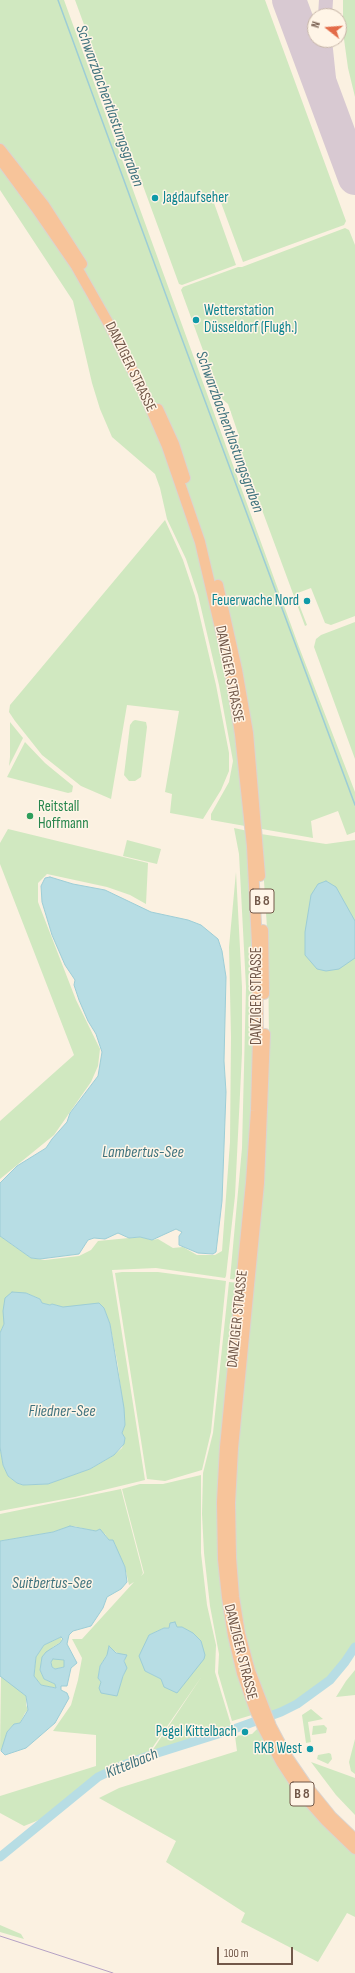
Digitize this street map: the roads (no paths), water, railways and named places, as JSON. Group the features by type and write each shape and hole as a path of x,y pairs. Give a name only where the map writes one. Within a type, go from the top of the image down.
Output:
{"highway":[{"name":"DANZIGER STRASSE","path":"0,149 44,205 93,282 116,323 165,423 206,540 223,604 239,677 248,733 259,847 264,944 265,1040 259,1183 233,1448 230,1503 231,1558 240,1634 259,1709"},
{"name":"DANZIGER STRASSE","path":"0,160 36,208 76,266 110,326 144,393 166,446 200,542 230,670 240,734 252,846 257,943 258,1039 256,1111 251,1183 222,1502 223,1559 233,1635 242,1673 267,1727 281,1762 302,1794 326,1821 355,1849"},
{"name":"DANZIGER STRASSE","path":"267,1727 310,1790 331,1816 355,1839"}],"water":[{"name":"Lambertus-See","path":"50,877 73,884 105,890 151,912 188,920 201,925 218,939 222,951 226,977 224,1061 226,1092 222,1201 216,1252 213,1254 198,1253 179,1245 179,1236 182,1232 176,1229 152,1240 140,1237 129,1238 118,1233 105,1239 94,1238 88,1240 79,1254 40,1259 31,1258 0,1236 0,1183 17,1166 46,1148 67,1122 70,1113 98,1076 102,1052 96,1034 88,1021 79,1000 74,985 75,980 65,965 52,935 42,902 41,886 45,878"},
{"path":"326,881 336,887 355,921 355,958 339,969 326,971 317,969 305,955 305,932 311,895 318,884"},
{"name":"Fliedner-See","path":"12,1292 26,1293 40,1299 42,1303 63,1307 99,1303 104,1308 110,1324 124,1408 125,1425 122,1433 125,1438 124,1444 114,1455 90,1469 48,1484 23,1485 17,1483 8,1476 3,1465 0,1447 0,1333 4,1324 3,1311 5,1298"},
{"name":"Suitbertus-See","path":"70,1526 96,1531 100,1529 109,1540 113,1540 125,1567 127,1582 121,1589 107,1597 103,1608 91,1626 73,1631 69,1635 67,1644 77,1663 71,1668 67,1686 61,1686 61,1690 67,1693 69,1698 55,1723 26,1748 5,1755 1,1751 7,1732 14,1724 20,1723 28,1710 26,1696 0,1676 0,1541 53,1532","holes":["61,1637 63,1639 60,1643 46,1652 42,1657 40,1670 44,1679 55,1684 56,1688 41,1685 34,1676 36,1657 44,1645","53,1659 64,1660 64,1667 55,1669 52,1667 51,1662"]},
{"path":"175,1622 177,1627 182,1627 193,1633 201,1641 205,1655 204,1659 177,1693 164,1687 161,1679 145,1671 139,1656 149,1635 164,1628 169,1628 170,1623"},
{"path":"109,1646 116,1653 127,1655 124,1661 127,1668 117,1696 101,1693 99,1688 101,1682 98,1678 100,1666 107,1655"}],"waterway":[{"name":"Schwarzbachentlastungsgraben","path":"58,0 355,805"},
{"name":"Kittelbach","path":"0,1857 98,1777 121,1766 148,1756 234,1729 281,1712 297,1704 330,1680 355,1647"}],"tram line":[{"path":"0,1936 113,1973"}],"place":[{"name":"Jagdaufseher","path":"155,198"},
{"name":"Wetterstation Düsseldorf (Flugh.)","path":"196,320"},
{"name":"Feuerwache Nord","path":"307,601"},
{"name":"Reitstall Hoffmann","path":"30,816"},
{"name":"Pegel Kittelbach","path":"245,1732"},
{"name":"RKB West","path":"310,1749"}]}
